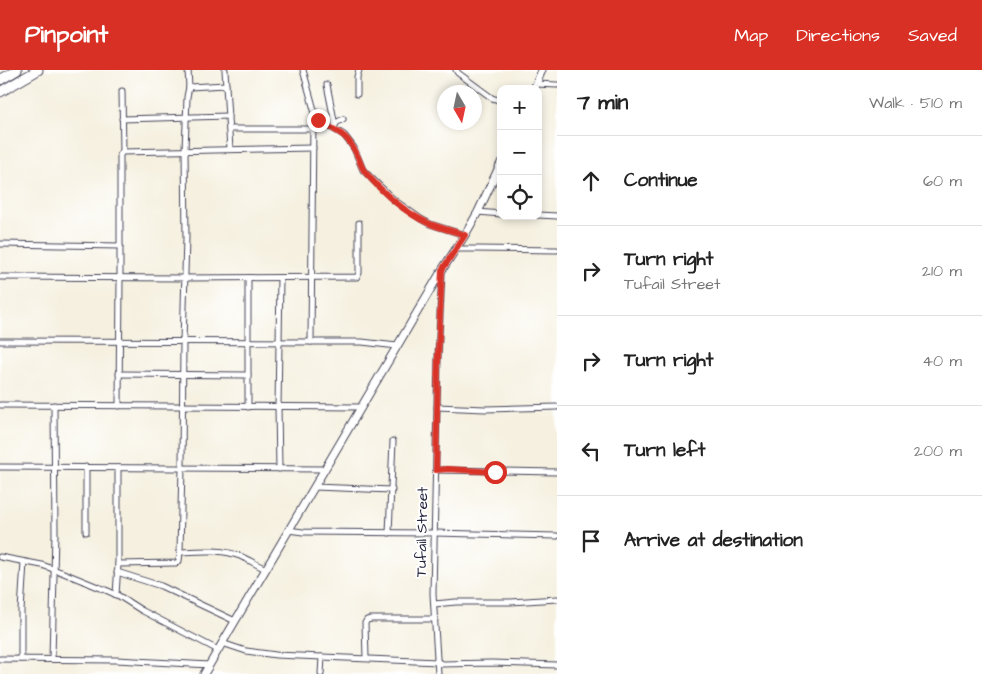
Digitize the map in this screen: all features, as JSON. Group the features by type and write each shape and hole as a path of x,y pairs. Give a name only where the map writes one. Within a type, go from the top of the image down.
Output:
{"highway":[{"path":"0,80 17,70"},
{"path":"0,92 38,70"}],"main road":[{"path":"535,85 542,70"},
{"path":"204,674 442,270 465,235 497,172"}],"street":[{"path":"118,564 176,563 179,561 185,278 185,150 189,87 188,70"},
{"path":"225,70 230,149"},
{"path":"303,70 316,116 321,122 335,127"},
{"path":"357,94 359,70"},
{"path":"456,70 492,98 497,100"},
{"path":"189,87 226,85"},
{"path":"327,85 335,127 354,148 364,170 394,200 421,219 430,224 465,235"},
{"path":"542,86 557,85"},
{"path":"118,406 120,155 123,151 122,91"},
{"path":"311,342 312,148 314,110"},
{"path":"122,119 228,116"},
{"path":"335,127 343,119"},
{"path":"229,129 313,130"},
{"path":"123,151 312,148"},
{"path":"478,212 497,214"},
{"path":"542,215 557,216"},
{"path":"0,277 311,278 358,276 359,223"},
{"path":"0,244 120,246"},
{"path":"455,249 557,250"},
{"name":"Tufail Street","path":"438,674 434,604 434,533 442,270"},
{"path":"248,278 248,407"},
{"path":"279,469 280,278"},
{"path":"0,341 362,342 397,346"},
{"path":"119,374 248,375"},
{"path":"0,405 361,407"},
{"path":"52,659 55,533 54,405"},
{"path":"437,407 485,410 557,407"},
{"path":"389,533 393,441"},
{"path":"0,467 324,469"},
{"path":"86,467 86,532"},
{"path":"116,595 118,564 118,468"},
{"path":"436,470 557,472"},
{"path":"314,487 392,490"},
{"path":"288,530 303,532 557,536"},
{"path":"180,552 228,553 240,556 266,569"},
{"path":"0,558 42,566 116,595 218,650"},
{"path":"21,659 24,562"},
{"path":"117,572 161,586 235,621"},
{"path":"434,604 557,599"},
{"path":"366,658 366,620 435,619"},
{"path":"222,643 246,651 276,655 366,658 438,662 442,664 557,665"},
{"path":"321,674 322,657"},
{"path":"0,659 178,662 210,665"}],"route":[{"path":"318,120 339,132 348,140 354,148 364,170 387,195 430,224 465,235 442,270 436,470 495,472"}]}
